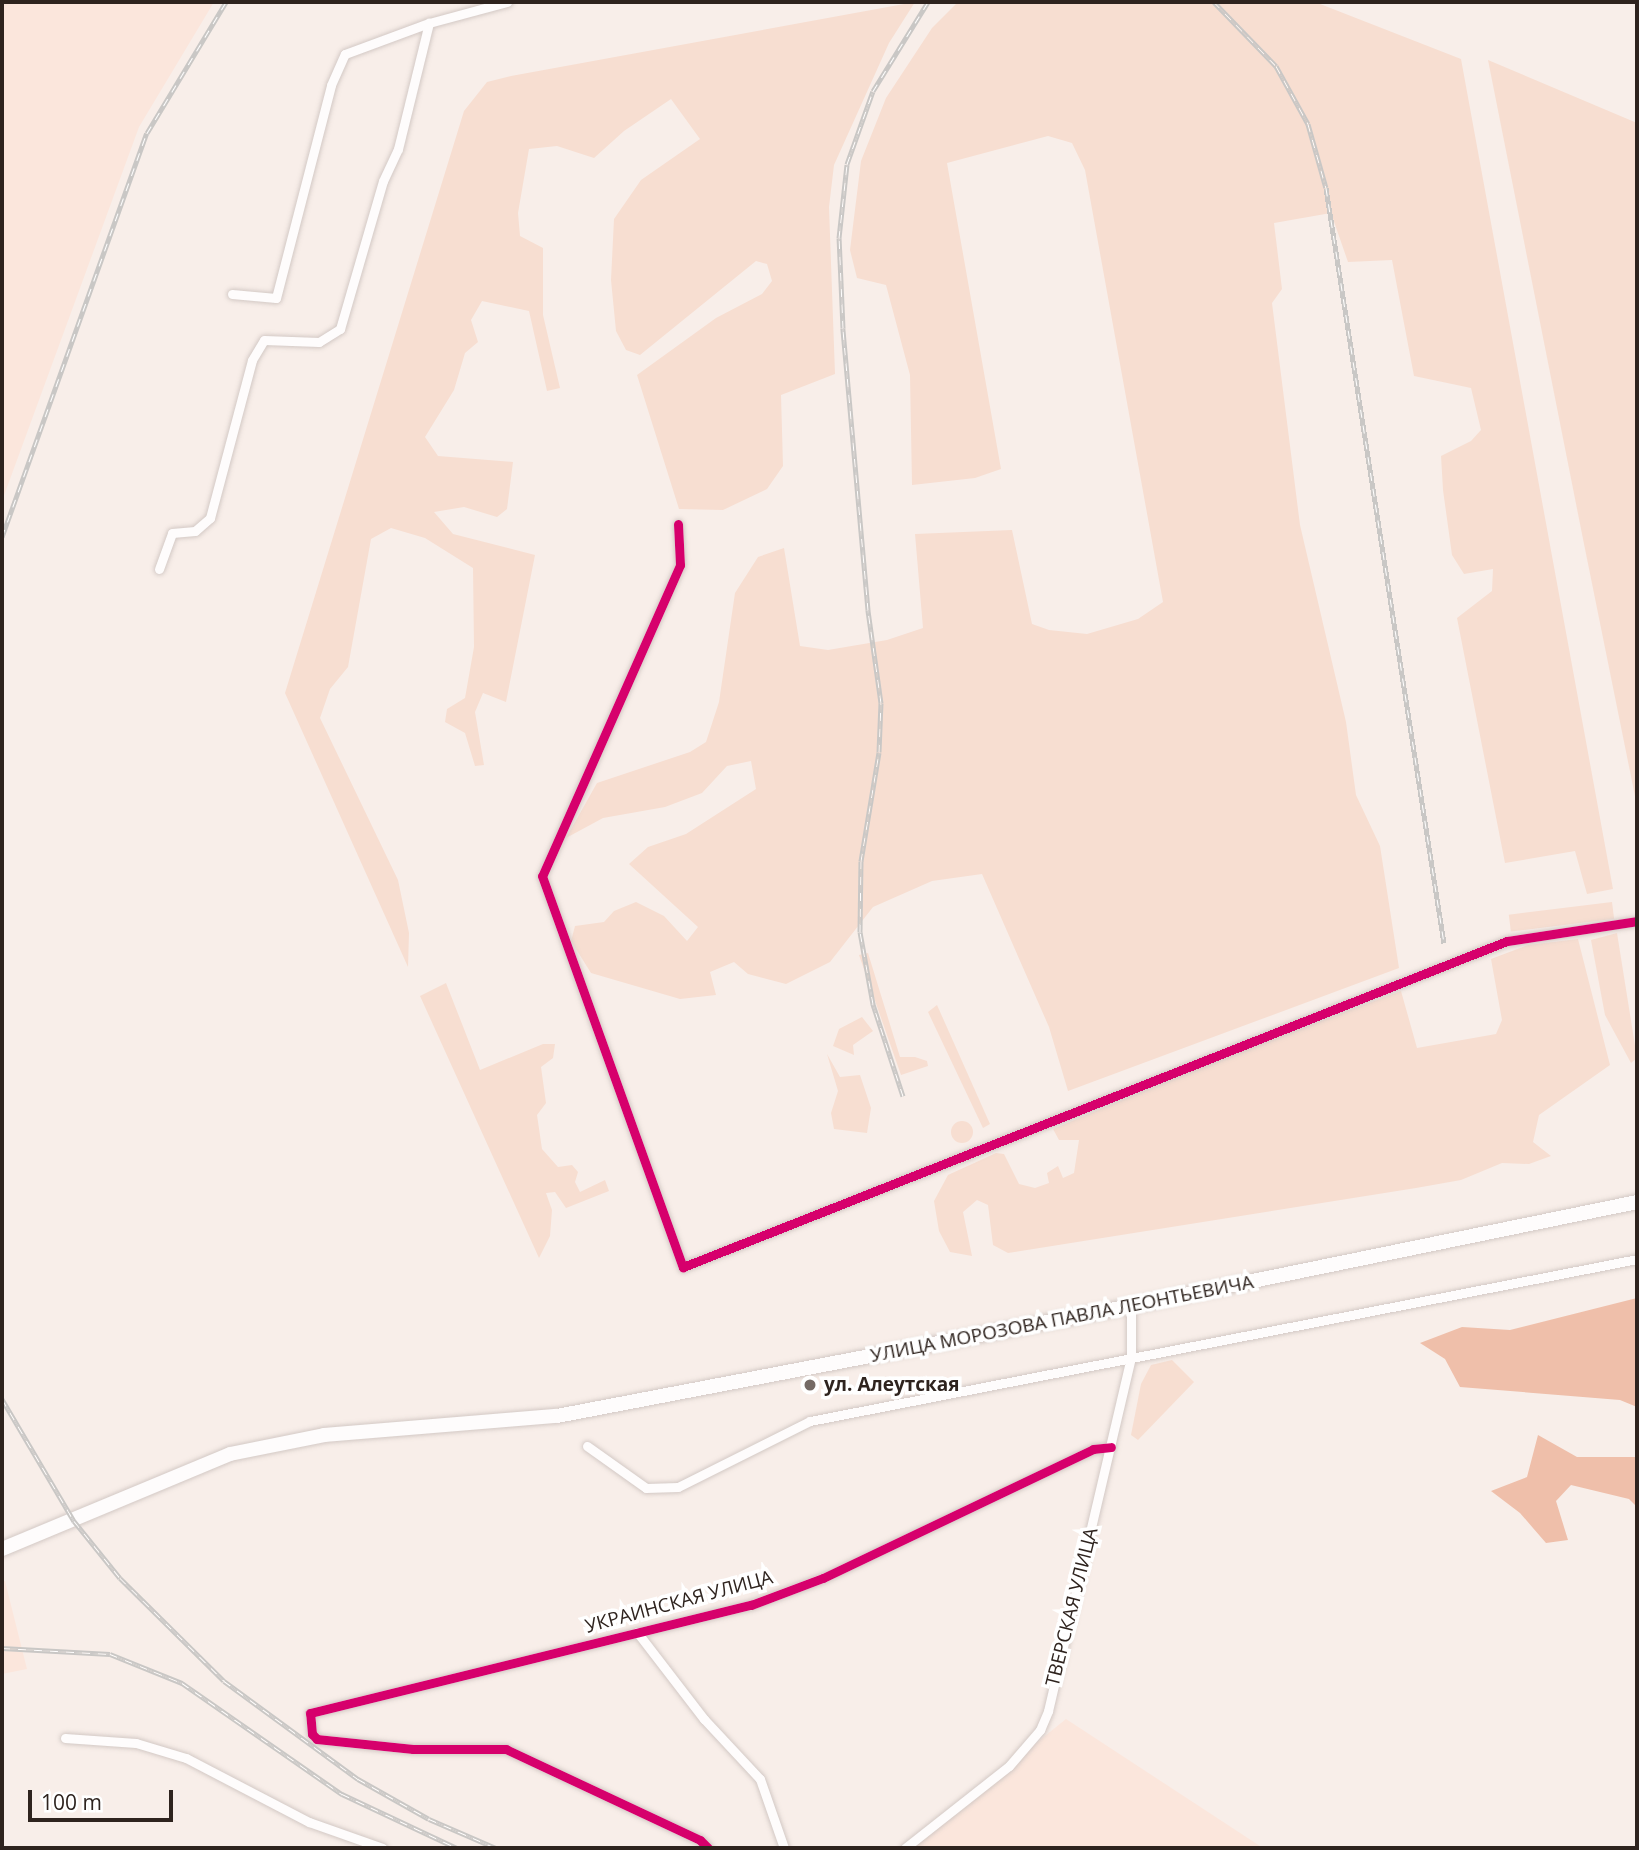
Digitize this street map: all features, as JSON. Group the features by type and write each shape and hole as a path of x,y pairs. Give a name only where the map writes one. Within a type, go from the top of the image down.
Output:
{"main road":[{"name":"УЛИЦА МОРОЗОВА ПАВЛА ЛЕОНТЬЕВИЧА","path":"2,1549 230,1454 324,1435 556,1416 1131,1306 1637,1202"}],"street":[{"path":"232,294 276,298 331,85 345,54 429,23 507,2"},
{"path":"159,569 172,533 195,531 210,518 252,360 264,340 319,342 340,329 383,181 398,149 429,23"},
{"path":"678,524 680,565 542,876 683,1267 1507,942 1637,921"},
{"path":"587,1446 646,1488 678,1487 810,1421 1637,1259"},
{"name":"ТВЕРСКАЯ УЛИЦА","path":"905,1848 1009,1766 1040,1730 1131,1357 1131,1306"},
{"name":"УКРАИНСКАЯ УЛИЦА","path":"708,1848 700,1840 500,1747 413,1749 317,1739 309,1716 316,1710 512,1667 637,1632 751,1605 823,1578 1093,1449 1111,1447"},
{"path":"637,1632 705,1719 760,1779 784,1848"},
{"path":"65,1738 136,1743 186,1758 309,1822 383,1848"}],"shaded area":[{"path":"2,2 214,2 139,127 2,501"},
{"path":"915,2 889,43 834,165 829,207 835,374 781,395 783,466 767,489 723,510 679,509 637,375 716,318 762,294 772,281 767,264 756,261 640,355 626,350 616,331 611,280 614,219 641,180 700,139 671,99 624,131 594,158 557,146 529,149 518,213 520,236 543,248 543,315 560,388 547,391 529,311 482,301 471,320 478,342 465,353 454,390 425,437 438,456 513,462 507,509 497,517 464,507 434,512 453,534 535,555 506,702 483,693 475,712 484,765 475,766 465,733 445,722 447,709 465,698 474,647 473,568 425,538 391,528 371,539 348,667 330,689 320,718 398,880 409,933 408,967 285,693 464,111 487,82 511,76"},
{"path":"958,2 1315,2 1461,59 1613,889 1587,894 1575,851 1505,863 1457,618 1492,591 1493,569 1464,574 1452,555 1443,490 1441,456 1471,441 1481,430 1471,388 1414,376 1392,260 1348,262 1331,213 1274,223 1282,289 1272,303 1300,525 1346,722 1356,795 1380,846 1399,968 1068,1091 1049,1027 982,874 932,881 873,907 830,962 786,984 748,974 734,962 710,972 716,995 680,999 591,973 571,941 575,926 604,922 614,911 636,902 664,916 687,941 698,927 629,864 648,847 686,834 756,789 751,761 727,766 702,793 665,807 603,818 566,838 597,783 690,752 706,742 719,702 735,593 758,557 784,548 800,646 828,650 887,640 923,628 915,534 1012,530 1032,624 1049,630 1087,634 1138,619 1163,602 1085,170 1072,143 1048,136 947,163 1001,469 975,478 912,485 910,375 886,285 857,278 850,250 861,161 886,98 932,28"},
{"path":"1488,60 1637,123 1637,806 1583,539"},
{"path":"1612,902 1614,919 1511,932 1509,915"},
{"path":"1617,933 1637,1058 1631,1063 1605,1015 1591,940"},
{"path":"1578,939 1610,1065 1539,1115 1533,1142 1551,1156 1529,1164 1502,1163 1461,1180 1008,1253 993,1245 988,1205 977,1200 963,1212 972,1256 950,1252 939,1231 934,1201 948,1175 996,1153 1004,1154 1019,1184 1035,1188 1049,1183 1047,1173 1058,1166 1063,1178 1074,1173 1079,1140 1059,1140 1053,1129 1228,1056 1401,991 1417,1048 1496,1034 1502,1020 1491,959 1528,945"},
{"path":"868,953 900,1057 915,1057 927,1061 928,1066 901,1075 859,955"},
{"path":"446,983 480,1070 543,1044 555,1044 553,1058 541,1067 546,1103 537,1115 542,1149 558,1167 572,1165 578,1172 575,1182 580,1192 605,1180 609,1191 566,1208 555,1192 546,1193 552,1210 550,1236 539,1258 420,996"},
{"path":"937,1005 990,1124 983,1128 928,1012"},
{"path":"862,1017 873,1031 853,1045 854,1055 833,1046 839,1029"},
{"path":"827,1054 840,1077 860,1075 871,1108 867,1133 834,1129 831,1113 838,1091"},
{"path":"962,1121 970,1124 973,1132 970,1140 962,1143 954,1140 951,1132 954,1124"},
{"path":"1637,1298 1637,1407 1620,1400 1460,1387 1445,1359 1420,1343 1462,1327 1510,1330"},
{"path":"1172,1360 1194,1382 1138,1440 1131,1435 1141,1384 1151,1365"},
{"path":"1538,1435 1577,1457 1637,1457 1637,1507 1629,1499 1571,1485 1556,1501 1568,1540 1546,1543 1520,1513 1491,1491 1527,1477"},
{"path":"5,1581 27,1669 2,1674 2,1582"},
{"path":"1066,1719 1263,1848 907,1848"}],"railway":[{"path":"2,537 147,133 226,2"},
{"path":"903,1096 873,1004 860,932 861,861 879,752 881,703 868,610 843,328 839,238 847,164 873,91 928,2"},
{"path":"1214,2 1276,66 1308,124 1326,188 1444,943"},
{"path":"2,1399 74,1521 120,1578 224,1681 358,1779 429,1819 496,1848"},
{"path":"2,1648 110,1654 182,1683 342,1794 457,1848"}],"cycle path":[{"path":"678,524 680,565 542,876 683,1267 1507,941 1637,921"},
{"path":"708,1848 700,1840 506,1749 413,1749 317,1739 312,1734 310,1713 751,1605 823,1578 1093,1449 1111,1447"}],"place":[{"name":"ул. Алеутская","path":"810,1385"}]}
